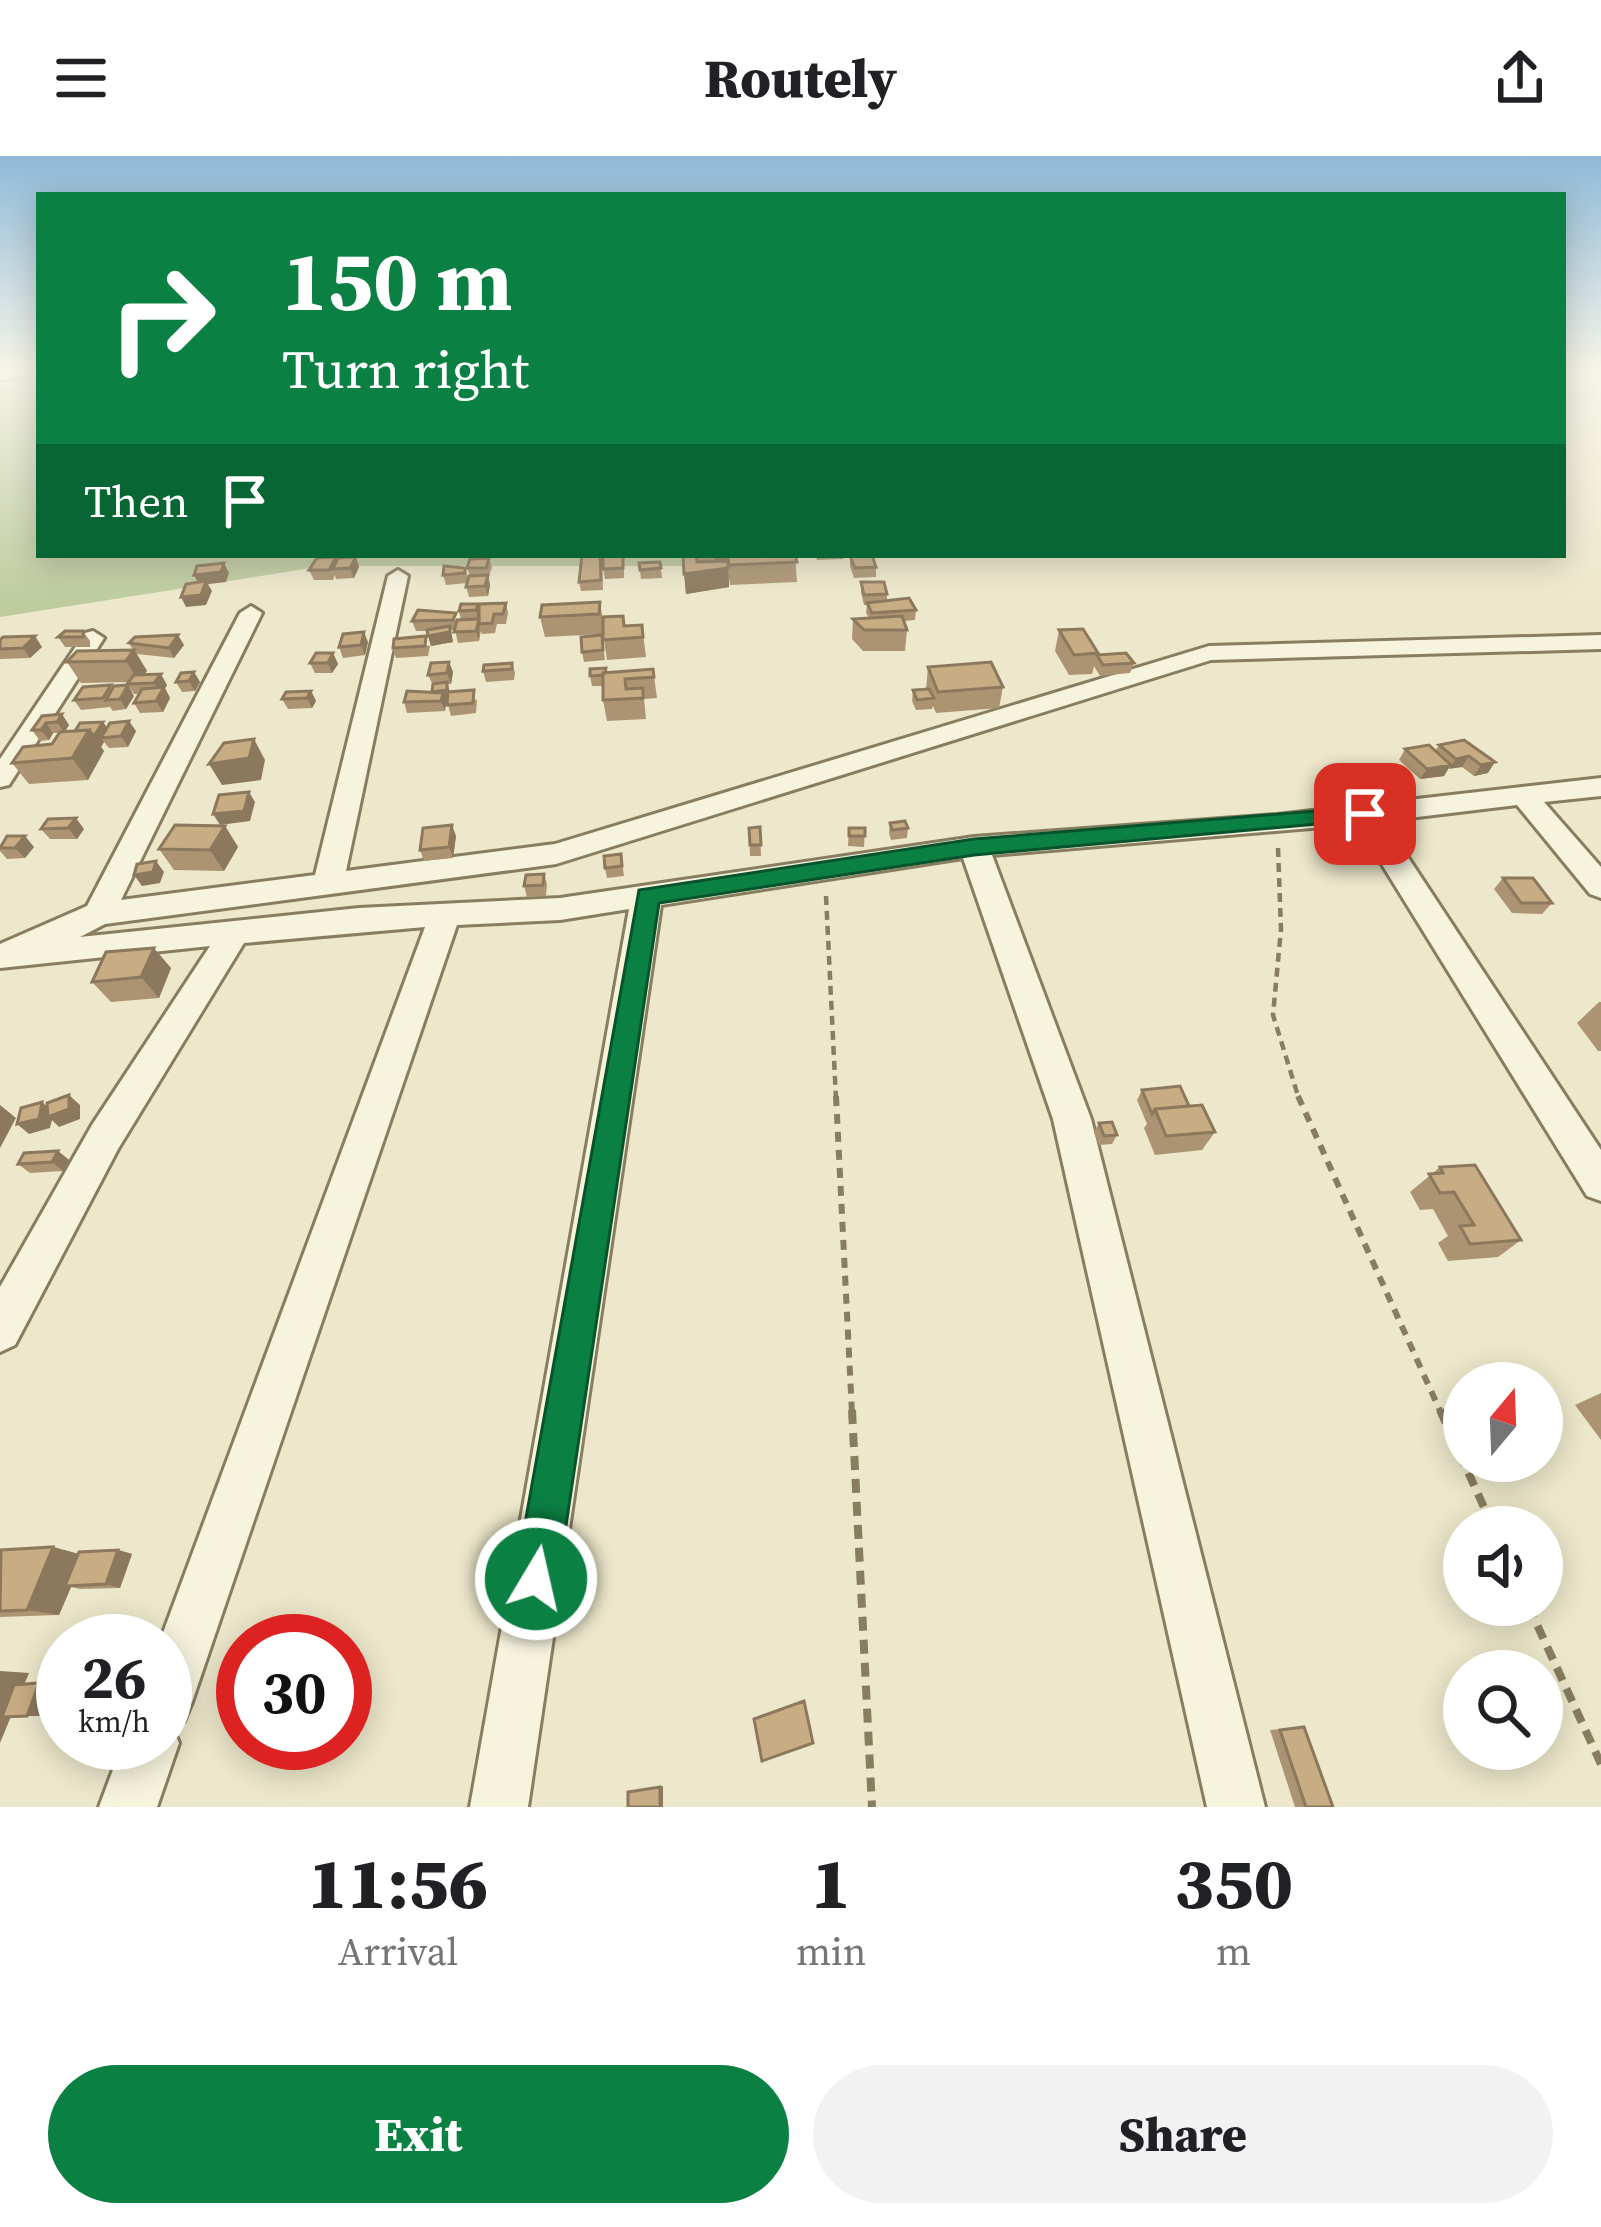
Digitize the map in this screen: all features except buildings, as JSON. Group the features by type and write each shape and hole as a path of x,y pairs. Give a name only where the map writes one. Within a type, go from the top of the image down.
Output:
{"street":[{"path":"328,884 398,576"},
{"path":"99,914 250,613"},
{"path":"0,779 93,638"},
{"path":"4,961 99,914 556,854 1209,653 1601,642"},
{"path":"4,961 234,933 560,909 974,847 1277,824 1601,787"},
{"path":"1523,796 1601,887"},
{"path":"1365,814 1601,1183"},
{"path":"974,847 1072,1118 1236,1807"},
{"path":"499,1807 647,896"},
{"path":"192,1626 445,915"},
{"path":"0,1330 105,1137 234,933"},
{"path":"128,1807 141,1770"}],"path":[{"path":"1277,824 1281,929 1273,1015 1301,1107 1483,1506"},
{"path":"825,870 872,1807"},
{"path":"1538,1626 1601,1764"}],"green space":[{"path":"0,448 36,448 36,558 772,558 779,566 324,566 0,617"}],"route":[{"path":"536,1579 647,896 974,847 1365,814"}]}
